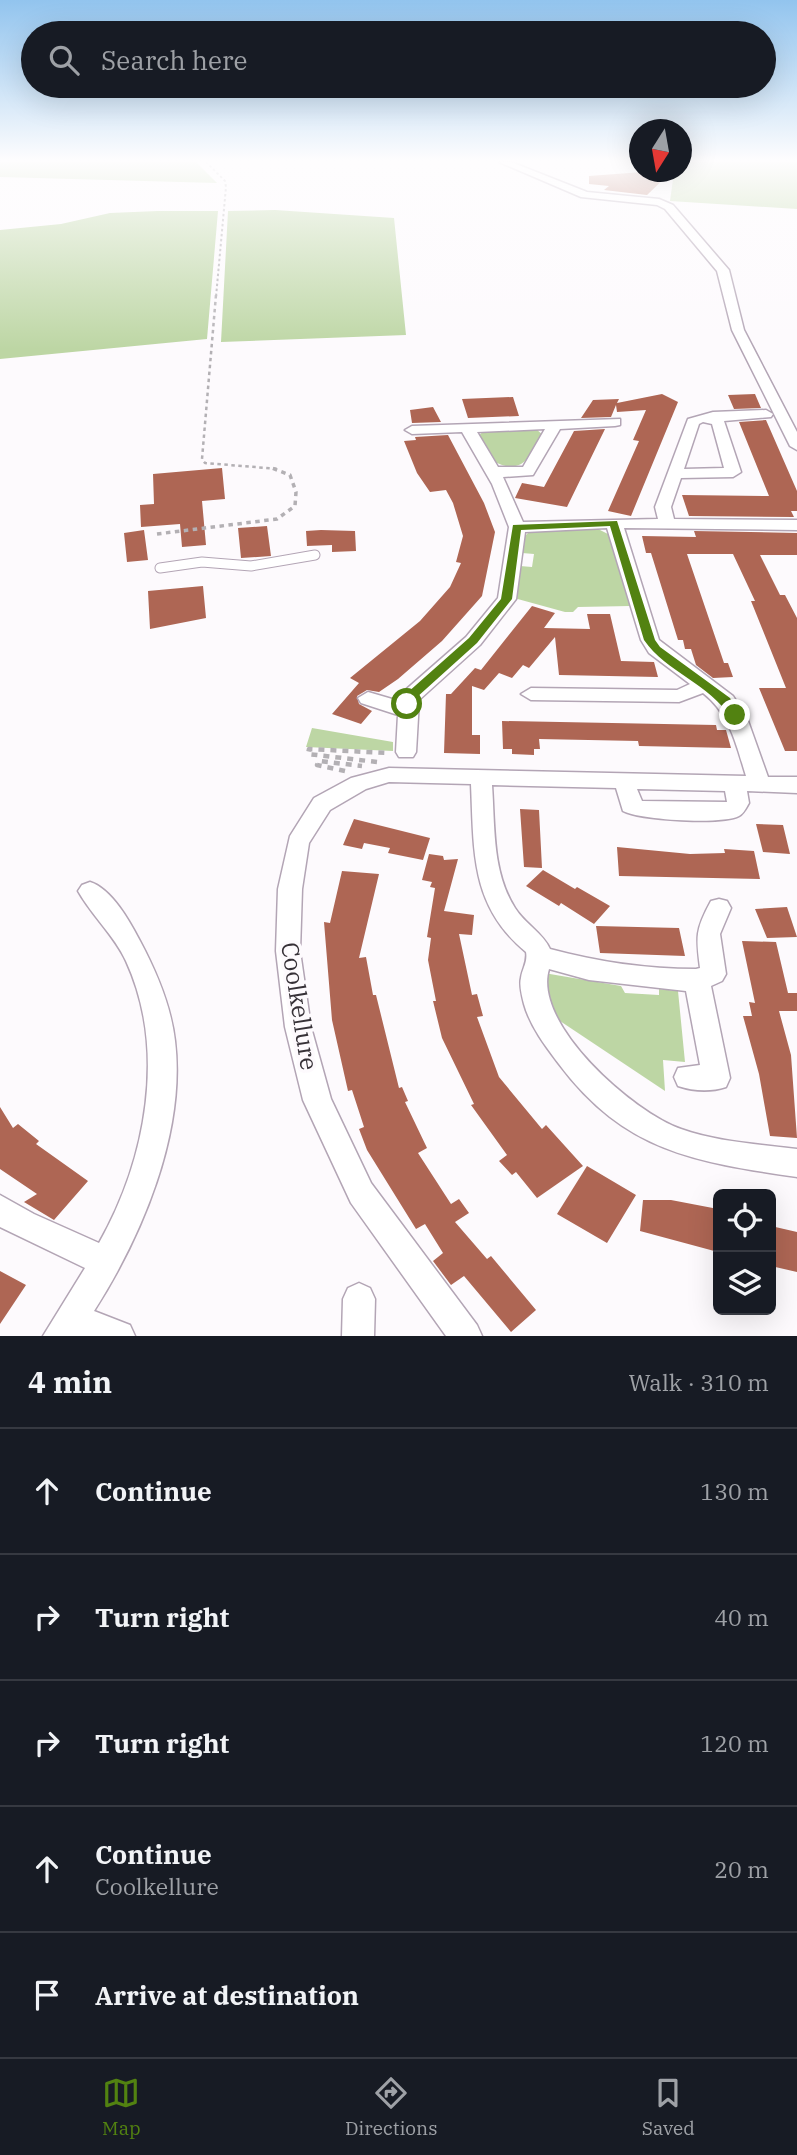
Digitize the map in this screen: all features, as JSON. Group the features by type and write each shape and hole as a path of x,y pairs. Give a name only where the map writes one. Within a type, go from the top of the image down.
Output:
{"street":[{"path":"684,224 723,270 738,330 797,446"},
{"path":"667,524 663,507 693,422 713,416 766,414"},
{"path":"675,474 733,472 719,424 713,416"},
{"path":"412,430 615,422"},
{"path":"493,472 528,472 555,424"},
{"path":"401,753 409,698 473,641 507,599 517,527 493,472 467,428"},
{"path":"517,527 614,523 797,525"},
{"path":"614,523 650,640 656,649 726,701 737,718 747,785"},
{"path":"531,694 679,696 703,686"},
{"path":"369,698 407,712"},
{"name":"Coolkellure","path":"466,1336 361,1192 317,1100 298,1027 288,951 289,889 298,842 322,804 359,783 389,775 625,783 797,785"},
{"path":"481,778 487,872 493,893 516,930 537,947 540,957"},
{"path":"90,891 107,909 127,942 150,992 162,1043 160,1094 146,1156 127,1220 106,1262 64,1327 119,1336"},
{"path":"540,957 589,970 666,980 697,980 713,974 708,934 719,908"},
{"path":"540,957 535,964 533,978 538,1004 551,1033 572,1063 612,1101 641,1122 674,1140 797,1163"},
{"path":"688,1077 716,1077 697,980"},
{"path":"0,1210 23,1225 106,1262"},
{"path":"358,1336 359,1299"}],"lane":[{"path":"160,568 202,562 251,566 314,555"}],"path":[{"path":"158,534 277,519 295,506 296,492 290,475 276,468 205,463 202,459 223,224"},
{"path":"374,779 317,765 318,761 375,767 377,761 308,754 309,749 401,753"}],"green space":[{"path":"57,224 217,224 207,339 0,359 0,230"},
{"path":"227,224 395,224 406,335 221,342"},
{"path":"536,429 543,435 529,458 517,466 502,465 491,460 478,436 484,431"},
{"path":"594,527 608,534 630,606 578,607 573,612 565,612 514,598 520,566 532,567 534,554 522,553 525,536 530,531"},
{"path":"312,728 393,742 393,751 306,747"},
{"path":"538,972 621,986 625,993 659,995 659,989 678,991 685,1062 663,1060 665,1091 557,1019"}],"building":[{"path":"662,394 678,402 631,516 608,511 639,441 633,440 646,410 617,412 616,405 611,417 581,418 593,400 619,399 617,403"},
{"path":"755,394 761,408 734,409 728,395"},
{"path":"513,397 519,416 468,418 462,399"},
{"path":"433,407 441,422 412,423 410,410"},
{"path":"766,420 797,491 797,511 791,511 794,517 689,516 682,495 769,496 739,422"},
{"path":"605,429 567,507 515,498 522,483 544,487 574,431"},
{"path":"448,435 484,503 495,532 482,596 442,641 398,679 379,692 367,690 357,696 359,704 372,711 361,724 332,714 359,683 350,678 420,621 450,587 461,563 456,562 463,536 453,503 446,490 430,492 417,473 404,441 416,440 415,437"},
{"path":"222,468 225,499 202,501 206,545 182,547 180,524 141,527 140,505 154,504 153,474"},
{"path":"267,526 271,556 241,558 238,528"},
{"path":"144,530 148,560 127,562 124,533"},
{"path":"306,531 355,531 356,551 332,552 332,545 307,546"},
{"path":"694,531 797,533 797,555 760,555 780,595 785,595 797,618 797,751 785,751 759,688 786,688 751,601 755,601 733,554 687,554 724,663 728,663 733,677 713,678 696,665 691,649 685,649 683,640 678,640 651,553 646,553 642,536 696,537"},
{"path":"203,586 206,618 150,629 148,591"},
{"path":"532,606 555,613 544,628 590,629 587,614 610,614 621,661 654,662 658,677 559,675 555,637 529,668 523,665 512,678 499,673 484,690 472,686 472,735 480,735 480,754 444,753 446,694 451,694 475,668 481,670"},
{"path":"502,721 716,725 717,730 726,730 731,748 639,746 638,741 539,739 540,749 534,749 534,755 512,754 512,749 503,749"},
{"path":"520,809 539,810 542,868 524,867"},
{"path":"354,819 430,838 423,860 388,853 390,848 364,843 362,849 343,845"},
{"path":"756,824 783,825 790,854 763,852"},
{"path":"617,847 690,854 725,853 724,849 754,851 760,879 619,876"},
{"path":"429,854 443,856 444,860 458,859 444,911 474,915 472,935 459,934 472,995 477,994 483,1016 477,1017 499,1077 542,1129 546,1125 583,1166 537,1198 516,1172 512,1175 499,1161 507,1155 471,1105 474,1104 442,1038 433,1001 436,1001 428,960 431,938 427,937 435,888 430,887 432,882 422,880"},
{"path":"543,870 610,906 594,924 561,903 559,906 526,886"},
{"path":"342,871 379,874 359,958 366,957 373,995 376,995 399,1088 402,1087 408,1101 405,1102 427,1148 418,1153 451,1204 459,1199 469,1213 455,1222 487,1259 491,1256 536,1310 511,1332 464,1276 451,1285 433,1261 443,1253 425,1224 416,1229 367,1150 359,1129 364,1127 352,1090 348,1091 332,1020 324,922 330,923"},
{"path":"787,907 797,937 767,938 755,909"},
{"path":"596,926 679,928 685,956 600,953"},
{"path":"742,941 776,942 788,993 797,993 797,1011 779,1011 791,1055 797,1138 770,1136 759,1074 743,1016 752,1016 749,1002 755,1003"},
{"path":"0,1107 13,1128 18,1124 39,1141 36,1144 88,1181 54,1220 24,1202 37,1194 0,1169"},
{"path":"587,1166 636,1195 607,1243 557,1214"},
{"path":"643,1200 671,1200 713,1208 713,1251 640,1231"},
{"path":"776,1227 797,1232 797,1272 776,1267"},
{"path":"0,1271 26,1285 0,1324"}],"route":[{"path":"407,704 412,695 448,666 473,641 507,599 517,527 614,523 650,640 656,649 703,686 722,697 735,715"}]}
